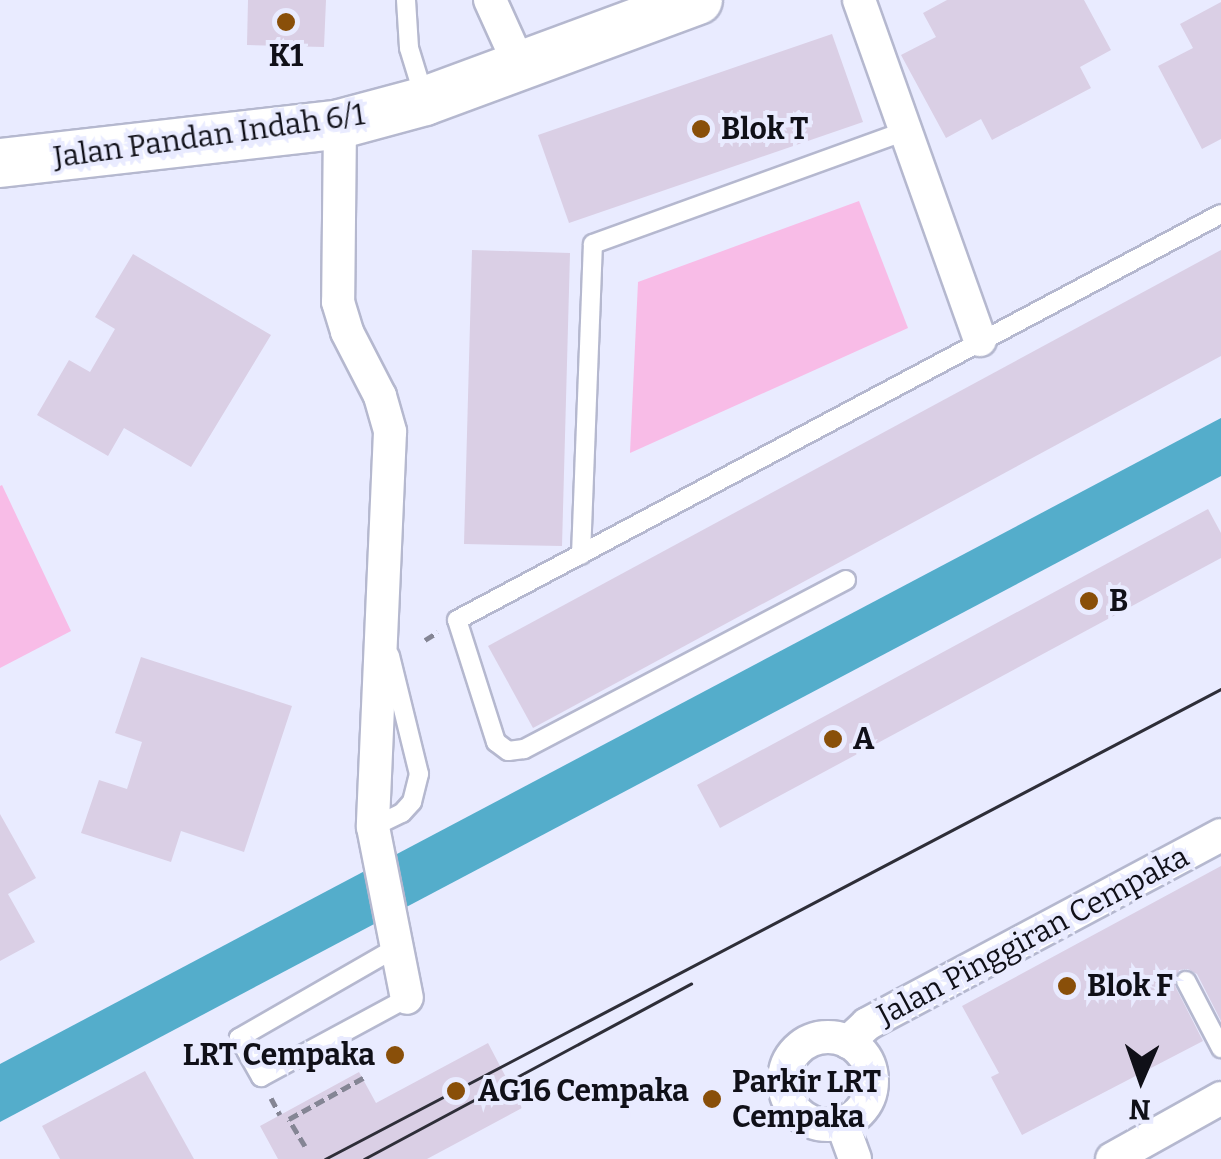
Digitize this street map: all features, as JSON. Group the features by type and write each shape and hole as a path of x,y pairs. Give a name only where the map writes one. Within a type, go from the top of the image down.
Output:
{"street":[{"path":"490,0 519,64"},
{"name":"Jalan Pandan Indah 6/1","path":"0,163 340,124 425,100 698,0"},
{"path":"859,0 980,340"},
{"path":"340,124 338,302 347,332 380,396 390,432 375,838 407,998"},
{"name":"Jalan Pinggiran Cempaka","path":"848,1042 868,1024 1221,835"},
{"path":"834,1038 848,1042 868,1063 871,1092 864,1106 842,1123 828,1125 802,1117 792,1107 783,1080 794,1053 805,1043 834,1038"},
{"path":"1112,1159 1221,1098"},
{"path":"842,1123 854,1159"}],"lane":[{"path":"406,0 410,48 425,100"},
{"path":"581,555 593,244 905,131"},
{"path":"846,580 524,749 508,751 496,742 457,620 1221,214"},
{"path":"375,838 412,802 419,774 390,656 380,638"},
{"path":"397,937 239,1038 261,1078 407,998"},
{"path":"1186,982 1221,1048"}],"path":[{"path":"425,640 434,635"},
{"path":"305,1146 289,1119 363,1078"}],"shaded area":[{"path":"859,201 908,328 630,453 638,282"},
{"path":"0,486 71,631 0,668"}],"water":[{"path":"1221,418 1221,476 0,1122 0,1064"}],"building":[{"name":"K1","path":"248,0 326,0 324,47 247,45"},
{"path":"947,0 1084,0 1111,50 1080,67 1091,88 992,140 981,119 946,138 901,55 936,37 923,13"},
{"path":"1221,2 1221,139 1202,149 1158,66 1193,48 1180,24"},
{"name":"Blok T","path":"832,34 863,122 569,223 538,135"},
{"path":"472,250 570,253 562,546 464,544"},
{"path":"1221,250 1221,356 533,728 488,646"},
{"path":"133,254 271,335 191,467 124,428 108,456 37,415 69,360 90,372 115,329 95,317"},
{"path":"1208,509 1221,533 1221,558 720,828 697,785"},
{"path":"141,657 292,706 244,852 181,831 171,862 81,833 99,780 127,789 142,742 115,733"},
{"path":"0,814 36,878 8,894 35,942 0,961"},
{"path":"1221,866 1221,1021 1197,974 1179,970 1175,986 1203,1041 1022,1135 991,1077 999,1073 962,1006"},
{"name":"AG16 Cempaka","path":"488,1043 522,1108 427,1159 278,1159 260,1126 359,1072 376,1103"},
{"path":"145,1071 194,1159 60,1159 42,1126"}],"tram line":[{"path":"325,1159 1221,689"},
{"path":"364,1159 691,984"}],"place":[{"name":"K1","path":"286,22"},
{"name":"Blok T","path":"701,129"},
{"name":"B","path":"1089,601"},
{"name":"A","path":"833,739"},
{"name":"Blok F","path":"1067,986"},
{"name":"LRT Cempaka","path":"395,1055"},
{"name":"AG16 Cempaka","path":"456,1091"},
{"name":"Parkir LRT Cempaka","path":"712,1099"}]}
